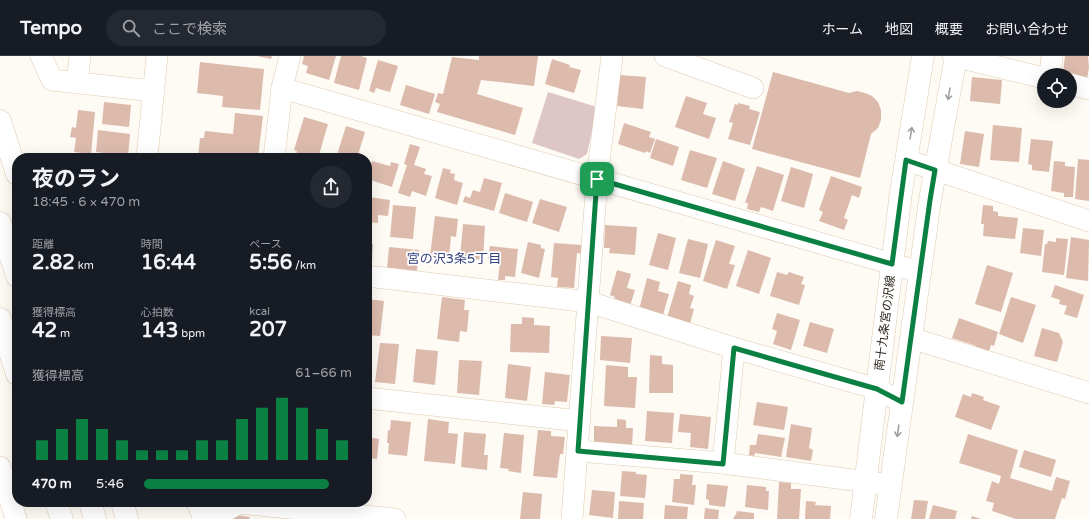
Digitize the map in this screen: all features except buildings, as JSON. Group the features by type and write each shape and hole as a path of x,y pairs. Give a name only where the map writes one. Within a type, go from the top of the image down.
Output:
{"main road":[{"name":"南十九条宮の沢線","path":"861,519 892,264 906,160 923,56"},
{"path":"886,519 930,200 955,56"},
{"path":"0,121 12,158"},
{"path":"0,223 12,260"},
{"path":"0,319 12,358"},
{"path":"58,507 62,519"},
{"path":"91,507 95,519"},
{"path":"124,507 128,519"}],"street":[{"path":"41,56 52,80 153,91"},
{"path":"77,83 80,56"},
{"path":"147,153 157,56"},
{"path":"275,153 282,88 290,56"},
{"path":"572,519 597,179 612,56"},
{"path":"665,56 753,88"},
{"path":"955,56 1037,76"},
{"path":"1051,68 1052,56"},
{"path":"1077,86 1089,89"},
{"path":"282,88 920,272"},
{"path":"906,160 1089,221"},
{"path":"372,277 589,302 734,348 877,389 902,402"},
{"path":"911,338 1089,393"},
{"path":"723,464 734,348"},
{"path":"372,399 580,422"},
{"path":"578,451 723,464 891,485"},
{"path":"0,467 12,506"},
{"path":"12,507 16,519"},
{"path":"199,507 204,519"},
{"path":"212,519 232,507"},
{"path":"278,507 394,519"}],"shaded area":[{"path":"548,92 597,107 587,154 579,159 532,143"}],"district":[{"name":"宮の沢3条5丁目","path":"454,258"}],"route":[{"path":"906,160 935,170 902,402 877,389 734,348 723,464 578,451 597,179 892,264 906,160"}]}
